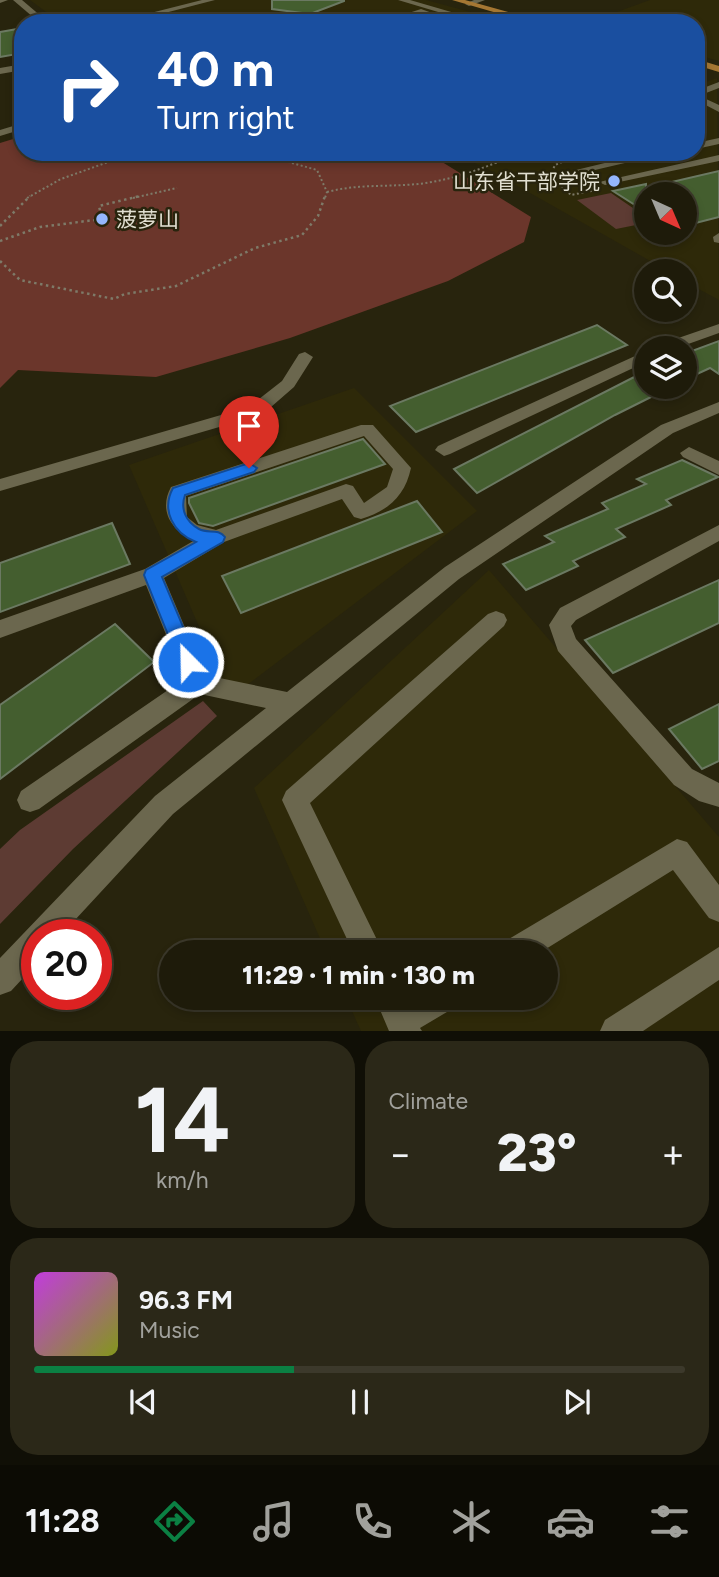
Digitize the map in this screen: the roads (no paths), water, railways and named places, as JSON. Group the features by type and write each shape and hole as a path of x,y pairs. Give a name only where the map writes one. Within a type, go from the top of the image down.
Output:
{"main road":[{"path":"456,0 506,14"}],"street":[{"path":"17,0 33,14"},
{"path":"168,0 182,7"},
{"path":"153,14 211,0"},
{"path":"402,0 454,14"},
{"path":"469,4 481,0"},
{"path":"411,14 421,11 430,14"},
{"path":"442,14 447,12"},
{"path":"708,78 719,76"},
{"path":"604,185 719,158"},
{"path":"582,170 624,161"},
{"path":"697,336 719,328"},
{"path":"0,485 227,419 265,403 288,384 305,357"},
{"path":"444,450 634,362"},
{"path":"57,919 164,805 453,573 667,429 719,407"},
{"path":"0,629 152,575 217,537 346,491 361,512 387,500 399,482 402,468 367,429 178,492 174,503 178,520 196,536 217,537"},
{"path":"689,453 719,469"},
{"path":"719,532 568,614 560,625 566,644 683,777 708,792 719,795"},
{"path":"152,575 197,683"},
{"path":"362,940 295,800 496,620"},
{"path":"30,800 197,683 290,704"},
{"path":"534,940 677,852 719,908"},
{"path":"0,980 21,958"},
{"path":"616,1031 719,962"}],"place":[{"name":"山东省干部学院","path":"614,181"},
{"name":"菠萝山","path":"102,219"}]}
